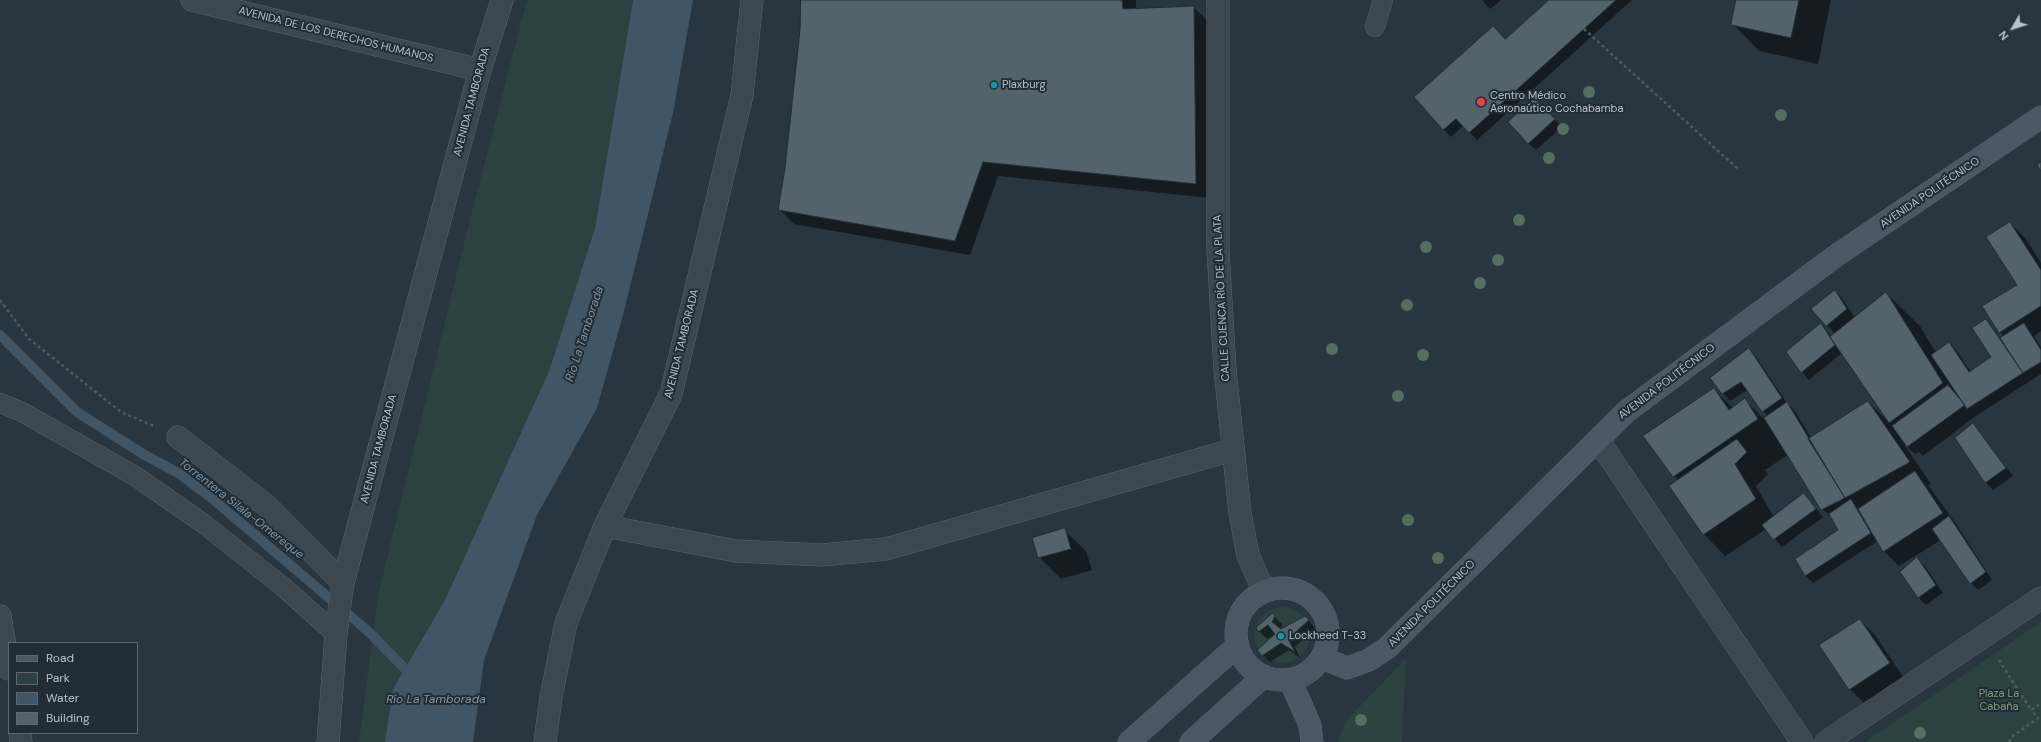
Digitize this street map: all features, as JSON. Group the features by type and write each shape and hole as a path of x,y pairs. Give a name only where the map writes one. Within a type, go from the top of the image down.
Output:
{"main road":[{"name":"AVENIDA POLITÉCNICO","path":"1322,658 1347,668 1369,660 1387,648 1627,411 1837,255 2041,117"},
{"path":"1276,588 1296,590 1305,594 1318,605 1325,617 1328,627 1327,644 1322,658 1310,671 1290,680 1277,680 1264,676 1253,669 1243,658 1238,645 1236,633 1238,620 1252,599 1264,592 1276,588"},
{"path":"1129,742 1238,645"},
{"path":"1191,742 1264,676"},
{"path":"1290,680 1310,725 1312,742"}],"street":[{"name":"AVENIDA DE LOS DERECHOS HUMANOS","path":"192,0 480,70"},
{"name":"AVENIDA TAMBORADA","path":"328,742 337,627 342,590 480,70 502,0"},
{"name":"AVENIDA TAMBORADA","path":"545,742 551,697 566,623 605,526 671,394 742,95 752,0"},
{"name":"CALLE CUENCA RÍO DE LA PLATA","path":"1218,0 1218,250 1225,370 1232,450 1240,513 1248,555 1264,592"},
{"path":"178,437 267,506 342,590"},
{"path":"1598,440 1802,742"},
{"path":"605,526 736,551 822,555 886,549 1232,450"},
{"path":"1826,742 2041,598"},
{"path":"0,616 8,663"}],"lane":[{"path":"1375,27 1383,0"},
{"path":"0,403 22,412 135,476 204,524 282,586 337,627"}],"path":[{"path":"1584,29 1738,169"},
{"path":"0,300 29,339 121,412 178,437"},
{"path":"1998,659 2031,710 2038,718 2013,736 2009,742"},
{"path":"2031,710 2041,703"}],"green space":[{"path":"527,0 633,0 595,228 549,371 445,600 393,689 385,742 359,742 378,595 471,215"},
{"path":"1276,607 1288,607 1298,611 1306,619 1310,629 1310,641 1306,651 1298,659 1288,663 1276,663 1266,659 1258,651 1254,641 1254,629 1258,619 1266,611"},
{"name":"Plaza La Cabaña","path":"2041,622 2041,742 1865,742"},
{"path":"1406,658 1402,742 1338,742 1345,722"}],"water":[{"name":"Río La Tamborada","path":"633,0 693,0 673,113 623,315 597,408 537,515 484,660 473,742 385,742 393,689 445,600 549,371 595,228"}],"building":[{"name":"Plaxburg","path":"801,0 1122,0 1123,9 1194,6 1196,184 983,162 955,241 778,210 785,168 800,30"},
{"name":"Centro Médico Aeronaútico Cochabamba","path":"1549,0 1616,0 1469,133 1456,119 1443,130 1414,97 1493,26 1505,39"},
{"path":"1736,0 1799,0 1791,38 1731,25"},
{"path":"1535,98 1555,119 1528,144 1508,122"},
{"path":"2041,162 2041,171 2037,165"},
{"path":"2010,222 2041,270 2041,306 1999,333 1982,306 2017,285 1986,237"},
{"path":"1835,290 1847,309 1826,326 1811,309"},
{"path":"1886,292 1943,383 1889,423 1830,337"},
{"path":"1986,319 2023,373 1967,409 1931,355 1949,342 1969,372 1991,357 1972,328"},
{"path":"1821,323 1835,345 1801,373 1786,352"},
{"path":"2024,323 2041,350 2041,362 2023,373 2000,338"},
{"path":"1749,348 1782,398 1762,412 1741,382 1722,394 1710,378"},
{"path":"1948,385 1965,405 1907,447 1892,426"},
{"path":"1714,388 1729,410 1745,398 1758,419 1673,477 1643,436"},
{"path":"1868,401 1910,462 1845,498 1808,439"},
{"path":"1787,402 1845,498 1821,510 1764,418"},
{"path":"1973,423 2006,468 1985,483 1955,438"},
{"path":"1737,439 1747,452 1735,464 1756,499 1703,535 1669,486"},
{"path":"1915,471 1943,513 1883,552 1858,509"},
{"path":"1804,493 1816,509 1773,540 1762,525"},
{"path":"1851,499 1871,533 1805,576 1795,559 1838,530 1829,514"},
{"path":"1949,516 1986,572 1970,584 1932,529"},
{"path":"1065,528 1071,549 1038,558 1032,538"},
{"path":"1917,557 1936,585 1918,598 1900,572"},
{"name":"Lockheed T-33","path":"1273,613 1275,616 1272,622 1281,629 1305,616 1309,620 1288,639 1295,652 1281,643 1262,656 1257,650 1275,634 1268,625 1258,632 1256,628"},
{"path":"1860,619 1890,663 1849,690 1819,645"}],"waterway":[{"name":"Torrentera Silala-Omereque","path":"0,335 77,412 143,454 180,474 214,500 369,632 414,678"}],"place":[{"name":"Plaxburg","path":"994,85"},
{"name":"Centro Médico Aeronaútico Cochabamba","path":"1481,102"},
{"name":"Lockheed T-33","path":"1281,636"}]}
